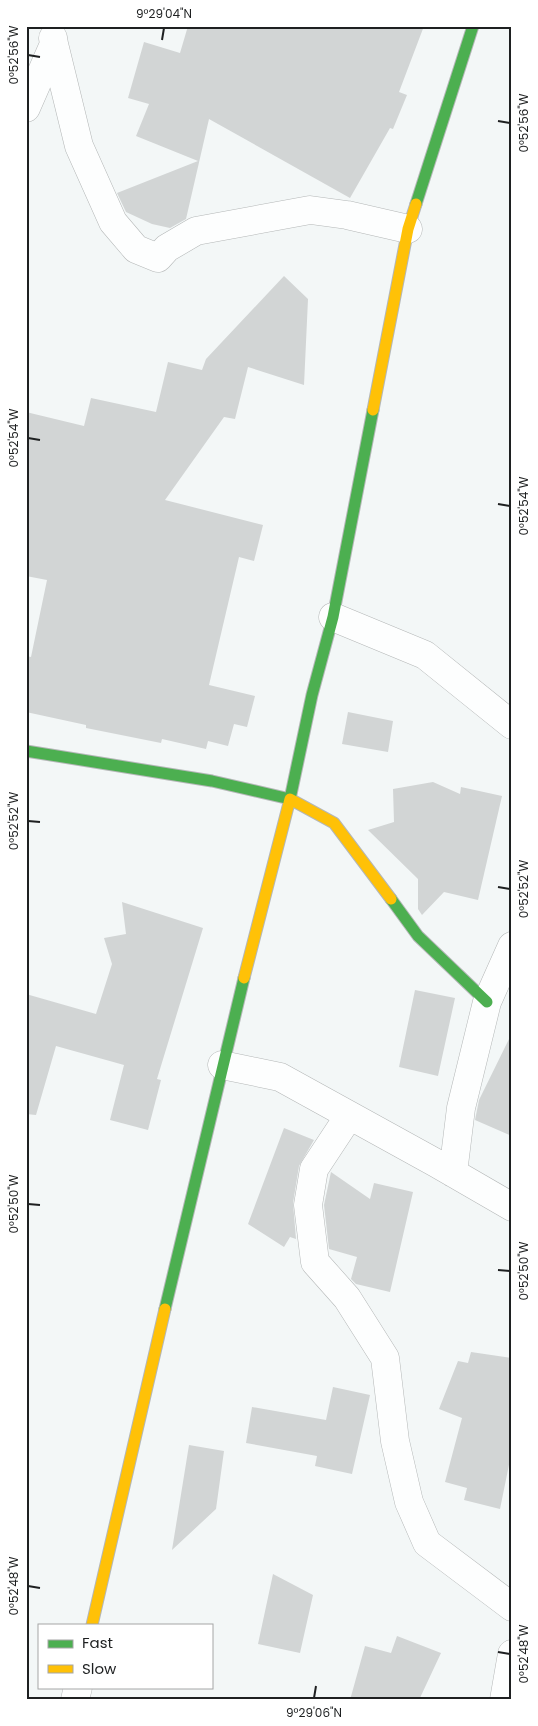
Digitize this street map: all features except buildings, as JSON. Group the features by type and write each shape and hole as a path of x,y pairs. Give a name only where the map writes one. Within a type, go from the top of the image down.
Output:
{"street":[{"path":"92,1624 222,1065 290,799 312,695 333,617 408,229 473,26"},
{"path":"53,35 79,146 113,222 136,249 158,258 167,248 196,230 310,210 347,215 408,229"},
{"path":"26,108 53,35"},
{"path":"333,617 425,656 512,725"},
{"path":"26,751 212,781 290,799 334,822 418,936 487,1002"},
{"path":"453,1173 461,1108 487,1002 512,946"},
{"path":"222,1065 280,1077 512,1207"},
{"path":"349,1116 314,1169 308,1206 315,1262 347,1298 385,1358 395,1441 409,1502 427,1543 512,1607"},
{"path":"504,1700 512,1654"}],"traffic: fast":[{"path":"416,204 473,26"},
{"path":"26,751 212,781 290,799 312,695 333,617 373,410"},
{"path":"391,899 418,936 487,1002"},
{"path":"165,1309 244,978"}],"traffic: slow":[{"path":"373,410 408,229 416,204"},
{"path":"244,978 290,799 334,823 391,899"},
{"path":"92,1624 165,1309"}]}
